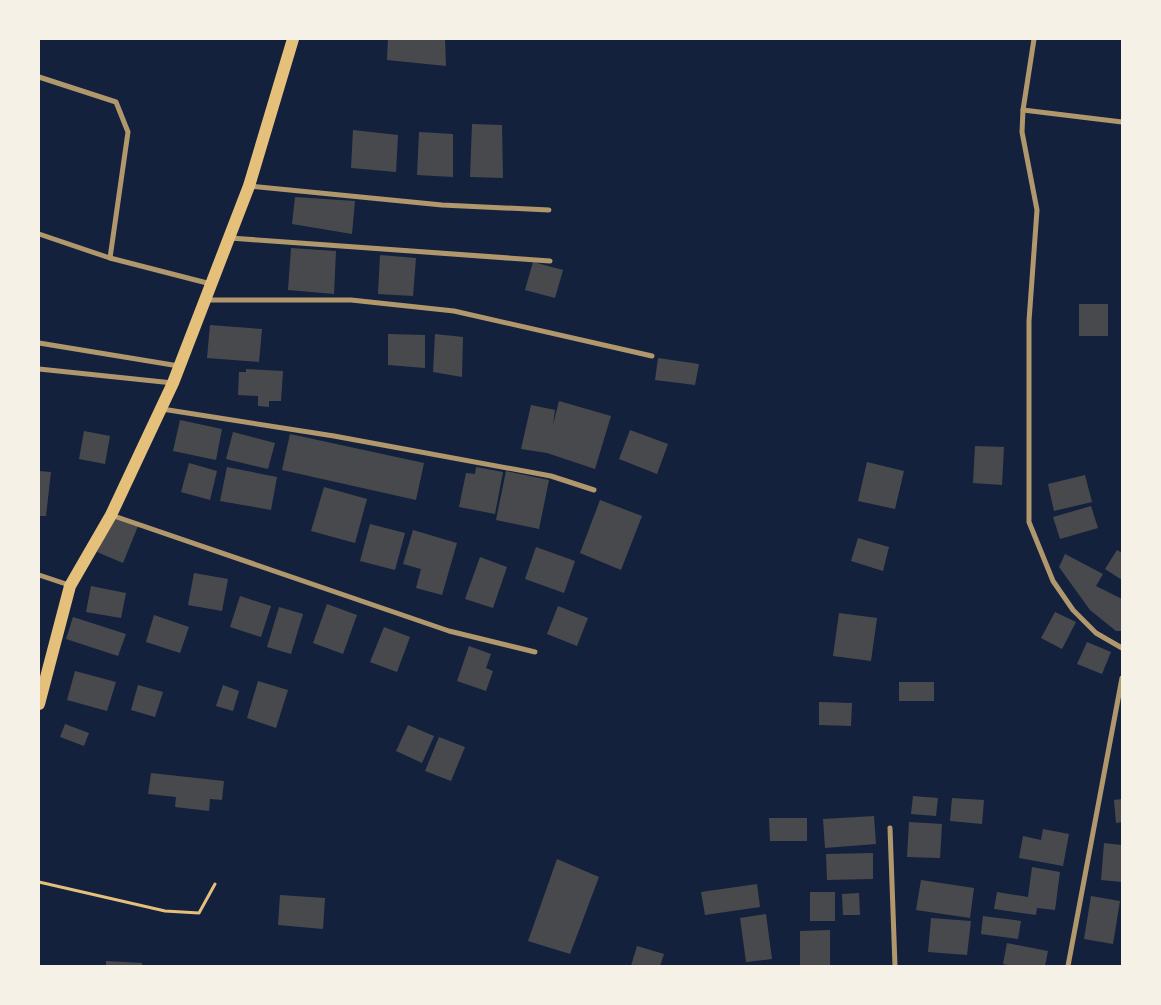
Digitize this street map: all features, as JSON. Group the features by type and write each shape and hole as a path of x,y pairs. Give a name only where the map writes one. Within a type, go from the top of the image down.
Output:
{"main road":[{"path":"39,704 70,586 111,515 162,409 180,366 248,186 293,39"}],"street":[{"path":"1034,39 1023,110 1022,132 1037,210 1029,321 1029,522 1053,581 1073,610 1096,633 1122,648"},
{"path":"39,77 116,102 128,132 110,258"},
{"path":"1023,110 1122,122"},
{"path":"248,186 442,205 549,210"},
{"path":"39,234 110,258 212,284"},
{"path":"229,238 550,261"},
{"path":"206,300 351,300 454,311 652,356"},
{"path":"39,343 180,366"},
{"path":"39,369 173,383"},
{"path":"162,409 343,438 551,476 594,490"},
{"path":"111,515 449,631 535,652"},
{"path":"39,575 70,586"},
{"path":"1068,966 1122,678"},
{"path":"890,828 895,966"}],"path":[{"path":"39,882 165,911 199,912 215,884"}],"building":[{"path":"388,39 445,39 446,66 387,60"},
{"path":"472,124 502,125 503,178 470,177"},
{"path":"353,130 398,135 396,172 351,168"},
{"path":"419,132 453,134 453,177 417,175"},
{"path":"295,197 355,201 352,234 292,224"},
{"path":"291,248 336,251 334,294 288,290"},
{"path":"380,255 416,258 413,296 378,294"},
{"path":"533,262 563,270 555,298 525,290"},
{"path":"1079,304 1108,304 1108,336 1079,336"},
{"path":"210,325 262,329 259,362 207,358"},
{"path":"388,334 425,335 425,368 388,365"},
{"path":"435,334 463,337 462,377 433,372"},
{"path":"658,358 699,364 695,385 655,380"},
{"path":"246,369 283,371 281,401 269,401 269,407 258,406 258,396 238,395 239,372 246,372"},
{"path":"559,401 611,416 595,469 547,453 521,449 531,405 555,410 553,425"},
{"path":"180,420 222,429 216,460 173,451"},
{"path":"630,430 668,444 657,474 619,459"},
{"path":"84,431 110,436 105,464 79,459"},
{"path":"233,432 275,443 268,469 226,459"},
{"path":"290,434 424,463 416,500 282,470"},
{"path":"975,446 1004,447 1002,485 973,483"},
{"path":"867,462 904,471 895,509 858,501"},
{"path":"189,463 217,471 210,500 181,492"},
{"path":"227,467 277,477 271,510 220,501"},
{"path":"476,467 503,472 495,514 459,507 466,473 475,474"},
{"path":"39,471 51,472 46,516 39,516"},
{"path":"506,471 549,480 539,529 496,520"},
{"path":"1085,475 1092,502 1054,511 1048,484"},
{"path":"324,487 367,499 355,543 311,531"},
{"path":"600,500 642,516 621,570 580,553"},
{"path":"1091,506 1098,528 1060,539 1053,517"},
{"path":"112,515 138,526 123,563 97,552"},
{"path":"370,524 405,533 395,570 360,561"},
{"path":"413,530 457,543 442,595 416,588 421,569 403,564"},
{"path":"858,538 889,547 883,571 851,561"},
{"path":"536,547 575,561 564,593 525,579"},
{"path":"1117,550 1122,553 1122,580 1105,569"},
{"path":"1065,554 1103,574 1096,586 1122,599 1122,631 1116,631 1090,610 1059,567"},
{"path":"480,557 507,567 493,608 465,599"},
{"path":"194,573 228,579 222,611 188,605"},
{"path":"91,586 126,593 121,618 86,612"},
{"path":"240,596 271,606 261,637 230,627"},
{"path":"327,604 357,615 343,654 313,643"},
{"path":"558,606 588,618 577,646 547,634"},
{"path":"279,607 303,614 291,654 267,647"},
{"path":"1055,612 1076,622 1062,649 1041,638"},
{"path":"839,613 877,618 871,661 833,656"},
{"path":"154,615 189,627 180,653 146,642"},
{"path":"73,617 126,634 118,656 66,639"},
{"path":"384,627 410,637 397,672 370,662"},
{"path":"1087,642 1111,652 1102,674 1077,664"},
{"path":"469,646 491,654 486,668 493,671 486,691 457,681"},
{"path":"75,671 116,682 107,711 67,700"},
{"path":"258,681 288,690 276,728 247,718"},
{"path":"899,682 934,682 934,701 899,701"},
{"path":"138,685 163,692 155,717 131,710"},
{"path":"223,685 239,691 233,711 216,706"},
{"path":"819,702 852,703 851,726 819,725"},
{"path":"65,724 89,733 84,746 60,737"},
{"path":"408,725 434,736 422,763 396,751"},
{"path":"439,737 465,747 451,781 425,771"},
{"path":"151,773 224,781 222,800 210,799 209,811 175,807 176,797 148,794"},
{"path":"913,796 938,798 936,816 911,814"},
{"path":"952,798 984,800 982,824 950,821"},
{"path":"1122,799 1122,822 1116,823 1114,800"},
{"path":"874,816 876,844 825,848 823,819"},
{"path":"769,818 807,818 807,841 770,841"},
{"path":"909,822 942,824 940,858 907,857"},
{"path":"1043,829 1069,834 1063,866 1019,858 1023,836 1041,840"},
{"path":"1104,843 1122,845 1122,882 1101,880"},
{"path":"873,853 873,879 827,880 826,854"},
{"path":"557,859 599,877 570,954 528,941"},
{"path":"1032,867 1060,872 1055,910 1037,908 1036,915 994,909 997,892 1028,897"},
{"path":"921,880 974,888 970,918 916,910"},
{"path":"757,884 760,907 705,915 701,892"},
{"path":"810,892 835,892 835,921 810,921"},
{"path":"859,893 860,915 843,915 842,894"},
{"path":"280,895 325,898 323,929 278,925"},
{"path":"1091,896 1120,901 1113,944 1084,939"},
{"path":"766,914 772,959 746,962 740,918"},
{"path":"983,916 1021,921 1018,939 981,934"},
{"path":"931,918 971,921 967,955 928,952"},
{"path":"830,930 830,965 800,965 800,931"},
{"path":"1007,943 1048,951 1045,966 1013,966 1003,964"},
{"path":"637,946 664,954 660,966 631,966"},
{"path":"106,961 142,963 142,966 106,966"}]}
